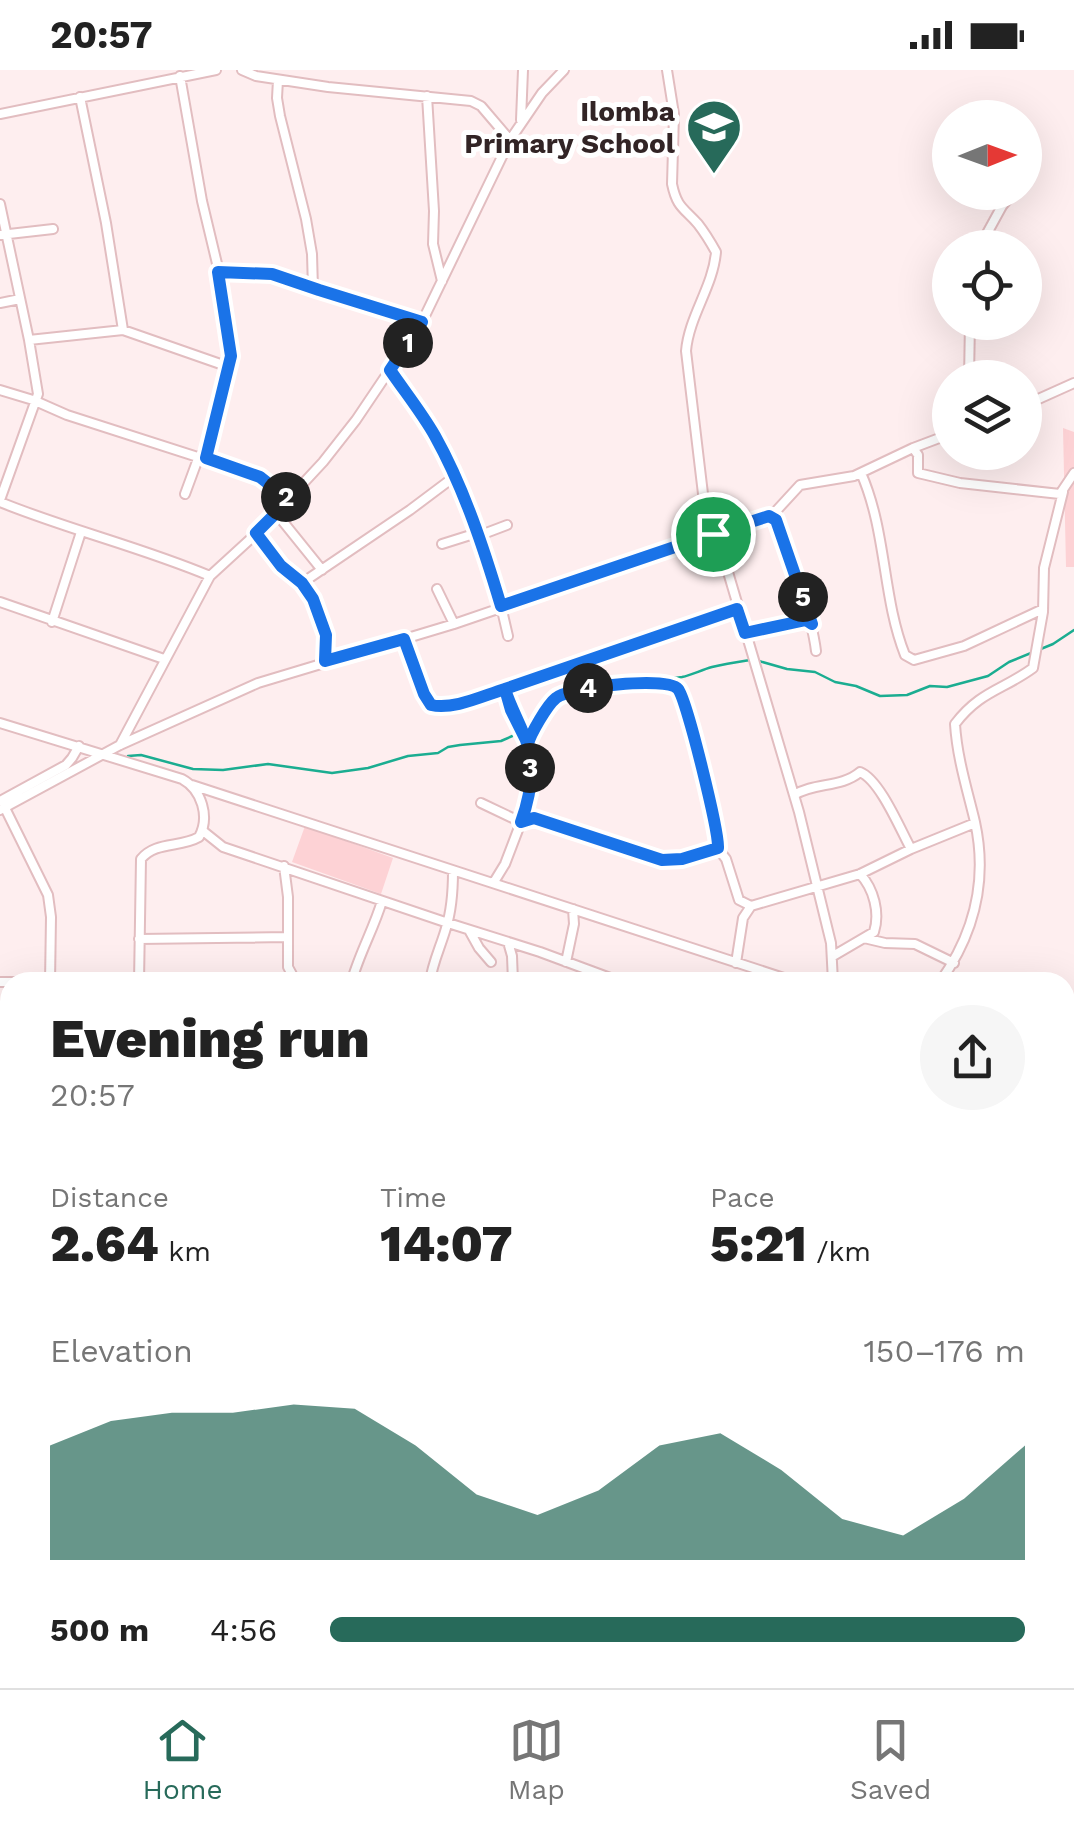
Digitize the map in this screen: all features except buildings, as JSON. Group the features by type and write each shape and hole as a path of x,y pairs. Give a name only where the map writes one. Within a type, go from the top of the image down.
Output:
{"street":[{"path":"0,114 216,70"},
{"path":"242,70 278,80 468,100 478,104 510,140"},
{"path":"520,125 523,70"},
{"path":"120,745 210,576 289,500 356,420 422,322 510,140 542,93 564,70"},
{"path":"667,70 674,114 672,188 680,206 716,252 686,352 707,524 720,550 794,795 828,926 832,972"},
{"path":"180,76 229,334 230,367 202,457 185,494"},
{"path":"278,80 280,116 312,254 313,288"},
{"path":"427,96 433,244 442,281"},
{"path":"80,97 124,330"},
{"path":"0,204 3,235 37,388 36,402 0,501 210,576"},
{"path":"3,235 53,230"},
{"path":"218,272 272,274 422,322"},
{"path":"0,303 20,299"},
{"path":"29,340 124,330 230,367"},
{"path":"390,370 433,433 454,477 477,534 508,636"},
{"path":"1042,397 1074,383"},
{"path":"0,390 260,477 289,500"},
{"path":"2,806 120,745 258,682 454,624 769,516 800,485 861,473 932,441"},
{"path":"913,448 918,455 919,474 1046,494 1063,492"},
{"path":"861,473 878,520 887,581 905,656 914,660 964,646 1043,609"},
{"path":"947,972 968,934 980,866 955,724 982,696 1033,668 1043,609 1044,568 1063,492 1074,473"},
{"path":"302,583 454,477"},
{"path":"276,513 322,570"},
{"path":"769,516 780,528 812,624 816,652"},
{"path":"442,544 507,525"},
{"path":"52,622 81,532"},
{"path":"256,533 313,599 325,630 325,661"},
{"path":"437,589 454,624"},
{"path":"0,602 164,660"},
{"path":"404,639 424,694 431,705 438,707 505,689 737,609"},
{"path":"745,633 806,620 812,624"},
{"path":"494,882 521,822 531,778 530,737 552,703 580,689 674,686 682,699 701,764 719,842 716,849"},
{"path":"505,689 528,744"},
{"path":"0,723 169,774 192,785 764,972"},
{"path":"2,806 66,765 79,746"},
{"path":"794,795 814,786 848,782 863,772 879,791 912,849"},
{"path":"192,785 202,804 203,832"},
{"path":"480,803 521,822 534,818 662,860 720,850 739,900 751,906"},
{"path":"2,806 50,902 50,972"},
{"path":"736,963 743,918 751,906 860,874 975,824"},
{"path":"203,832 223,847 591,972"},
{"path":"140,972 140,859 154,848 193,841 203,832"},
{"path":"284,866 288,897 286,972"},
{"path":"433,972 448,923 453,871"},
{"path":"833,956 874,932 877,917 870,886 860,874"},
{"path":"358,972 360,951 374,928 382,901"},
{"path":"566,962 573,909"},
{"path":"468,930 491,962"},
{"path":"139,939 288,938"},
{"path":"864,938 915,944 954,962"},
{"path":"508,942 513,972"},
{"path":"288,968 290,972"}],"shaded area":[{"path":"1063,428 1074,432 1074,567 1066,567"},
{"path":"305,826 393,858 381,894 292,862"}],"waterway":[{"path":"759,661 815,672 880,696 907,695 930,686 947,687 988,676 1074,630"},
{"path":"525,732 545,698 563,688 596,681 682,677 750,660"},
{"path":"128,756 141,755 193,769 268,764 332,773 438,753 448,747 501,741 517,734"}],"place":[{"name":"Ilomba Primary School","path":"714,176"}],"route":[{"path":"713,534 501,606 446,458 390,370 422,322 272,274 218,272 231,356 206,458 260,477 289,500 256,533 313,599 326,635 325,661 404,639 431,705 456,704 505,689 528,744 530,758 530,787 521,822 534,818 662,860 682,859 718,848 701,764 676,687 644,684 566,693 552,703 528,744 511,710 505,689 737,609 745,633 806,620 812,624 776,520 769,516 713,534"}]}
